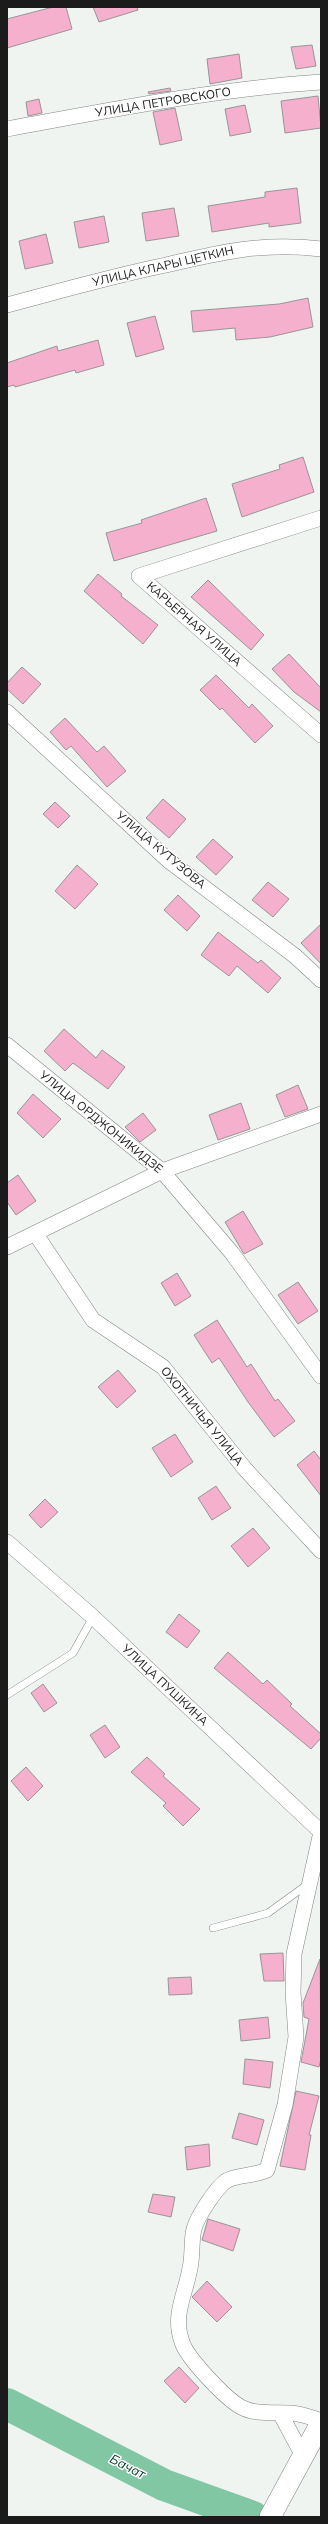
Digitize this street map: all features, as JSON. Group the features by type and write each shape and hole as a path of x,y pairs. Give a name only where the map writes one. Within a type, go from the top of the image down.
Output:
{"main road":[{"path":"270,2517 321,2422"}],"street":[{"name":"УЛИЦА ПЕТРОВСКОГО","path":"7,129 198,95 269,86 321,82"},
{"name":"УЛИЦА КЛАРЫ ЦЕТКИН","path":"7,305 122,274 235,249 289,245 321,249"},
{"name":"КАРЬЕРНАЯ УЛИЦА","path":"321,518 138,576 321,735"},
{"name":"УЛИЦА КУТУЗОВА","path":"7,712 169,861 295,956 321,980"},
{"name":"УЛИЦА ОРДЖОНИКИДЗЕ","path":"7,1046 162,1171 232,1253 321,1376"},
{"path":"7,1247 162,1171 321,1114"},
{"name":"ОХОТНИЧЬЯ УЛИЦА","path":"35,1233 93,1320 163,1367 245,1469 321,1551"},
{"name":"УЛИЦА ПУШКИНА","path":"7,1542 93,1617 321,1832"},
{"path":"321,1832 294,1954 293,1992 296,2037 285,2105 273,2155 267,2170 258,2174 227,2181 207,2203 194,2228 190,2268 180,2300 179,2326 182,2343 198,2365 222,2392 241,2408 298,2414 321,2422"},
{"path":"280,2413 303,2456"}],"lane":[{"path":"7,1694 73,1653 93,1617"},
{"path":"213,1928 268,1913 310,1883"}],"building":[{"path":"53,7 66,7 72,29 7,48 7,19"},
{"path":"93,7 137,7 138,10 99,22"},
{"path":"312,45 316,66 296,69 291,47"},
{"path":"239,54 242,78 210,84 207,59"},
{"path":"170,88 171,91 149,94 148,92"},
{"path":"318,96 321,128 285,133 281,101"},
{"path":"39,99 42,113 28,116 26,102"},
{"path":"245,105 251,132 230,136 225,109"},
{"path":"175,108 182,140 160,145 153,112"},
{"path":"297,188 301,223 269,227 269,223 212,232 208,206 265,197 265,192"},
{"path":"174,208 179,236 146,241 142,213"},
{"path":"104,216 109,242 79,248 74,222"},
{"path":"46,234 53,263 25,269 19,241"},
{"path":"308,298 313,327 270,337 236,340 235,328 193,332 191,311 279,304"},
{"path":"155,316 164,349 136,357 127,323"},
{"path":"98,340 104,365 76,373 75,370 15,387 14,385 7,387 7,363 57,346 58,351"},
{"path":"303,457 314,492 242,517 232,484 280,469 279,465"},
{"path":"206,498 217,531 114,561 106,533 142,523 141,520"},
{"path":"98,574 122,594 121,596 158,625 143,644 84,591"},
{"path":"208,580 264,635 251,650 191,597"},
{"path":"289,654 321,688 321,712 294,692 272,669"},
{"path":"22,667 41,684 23,704 7,689 7,683"},
{"path":"216,675 249,708 252,704 273,726 255,743 222,708 220,710 200,690"},
{"path":"65,718 97,752 104,746 126,771 107,787 71,746 66,750 50,732"},
{"path":"163,799 186,819 169,838 146,818"},
{"path":"55,802 70,816 58,828 43,814"},
{"path":"213,839 233,857 216,875 196,857"},
{"path":"77,865 98,884 75,909 55,891"},
{"path":"268,882 289,899 273,917 252,900"},
{"path":"178,895 200,916 187,931 164,910"},
{"path":"321,924 321,964 301,943"},
{"path":"218,932 258,963 261,960 281,978 268,993 237,966 229,976 201,955"},
{"path":"64,1029 96,1058 102,1050 125,1067 108,1089 73,1063 65,1071 44,1051"},
{"path":"298,1085 308,1109 285,1117 276,1095"},
{"path":"33,1094 61,1119 43,1138 17,1113"},
{"path":"241,1103 250,1129 218,1140 209,1115"},
{"path":"143,1113 156,1130 140,1142 125,1127"},
{"path":"18,1175 36,1201 16,1215 7,1202 7,1183"},
{"path":"243,1211 263,1244 244,1254 225,1222"},
{"path":"177,1273 191,1296 175,1306 161,1283"},
{"path":"298,1282 318,1311 298,1324 278,1295"},
{"path":"217,1320 247,1367 251,1364 275,1401 278,1399 295,1421 274,1437 248,1402 219,1358 212,1363 194,1335"},
{"path":"118,1370 136,1391 117,1408 98,1387"},
{"path":"175,1434 193,1462 171,1477 152,1448"},
{"path":"314,1451 321,1460 321,1496 297,1465"},
{"path":"216,1486 231,1508 212,1520 198,1498"},
{"path":"45,1499 58,1512 41,1528 29,1515"},
{"path":"253,1528 270,1548 248,1567 231,1546"},
{"path":"179,1614 200,1631 187,1648 166,1632"},
{"path":"228,1652 263,1684 267,1680 292,1704 290,1706 321,1734 321,1738 311,1749 214,1668"},
{"path":"43,1684 57,1703 44,1712 31,1693"},
{"path":"105,1725 120,1747 105,1758 90,1735"},
{"path":"147,1757 165,1774 163,1776 200,1809 183,1826 163,1806 166,1803 131,1772"},
{"path":"26,1767 43,1786 28,1801 11,1781"},
{"path":"283,1953 284,1981 264,1981 260,1954"},
{"path":"320,1959 321,2059 319,2067 301,2062 309,2019 304,2017 303,2003"},
{"path":"191,1977 192,1994 169,1995 168,1978"},
{"path":"268,2017 270,2038 241,2041 239,2020"},
{"path":"245,2059 273,2062 270,2088 243,2084"},
{"path":"296,2091 319,2096 309,2135 311,2135 305,2170 280,2166"},
{"path":"239,2113 264,2120 257,2145 232,2138"},
{"path":"209,2144 210,2166 187,2170 185,2147"},
{"path":"153,2194 175,2197 171,2217 148,2212"},
{"path":"208,2219 240,2229 233,2251 202,2240"},
{"path":"207,2281 232,2307 217,2322 192,2297"},
{"path":"179,2367 199,2388 185,2403 164,2381"}],"waterway":[{"name":"Бачат","path":"7,2404 164,2485 253,2517"}]}
